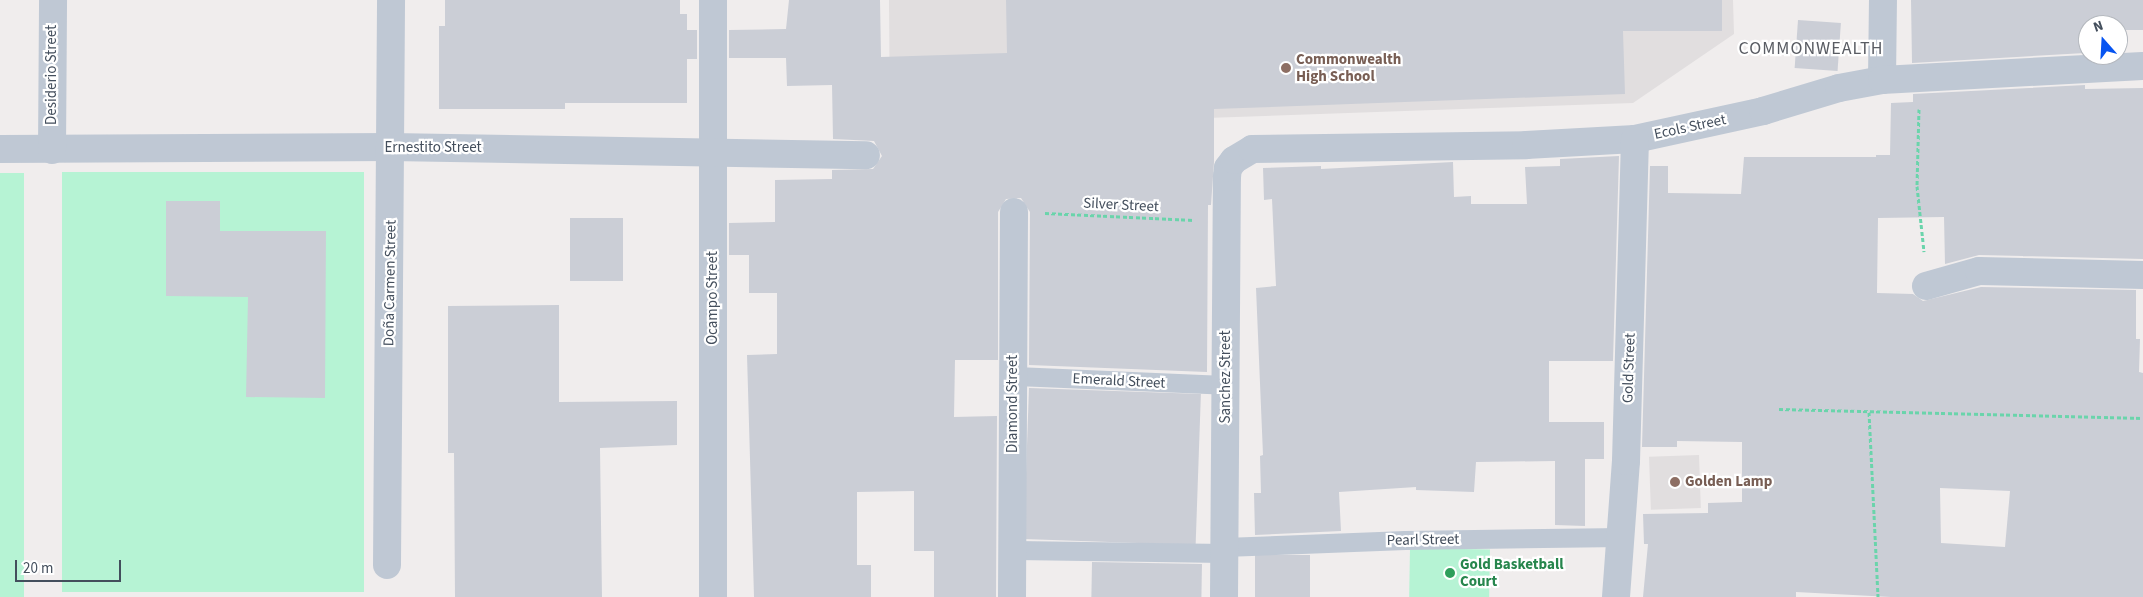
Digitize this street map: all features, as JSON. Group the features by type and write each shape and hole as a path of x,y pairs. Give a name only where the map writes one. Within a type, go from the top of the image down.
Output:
{"street":[{"name":"Desiderio Street","path":"52,0 52,150"},
{"name":"Doña Carmen Street","path":"387,565 391,0"},
{"name":"Ocampo Street","path":"713,0 713,597"},
{"path":"1882,80 1883,0"},
{"name":"Ecols Street","path":"1234,160 1252,149 1264,148 1526,145 1635,139 1763,111 1839,88 1882,80 2143,66"},
{"name":"Gold Street","path":"1616,597 1622,537 1635,139"},
{"name":"Ernestito Street","path":"0,149 391,148 714,151 866,155"},
{"name":"Sanchez Street","path":"1224,597 1226,222 1228,168 1234,160"},
{"name":"Diamond Street","path":"1012,597 1014,212"},
{"path":"1926,286 1979,271 2143,275"}],"lane":[{"name":"Emerald Street","path":"1013,376 1226,385"},
{"name":"Pearl Street","path":"1012,550 1224,550 1405,540 1622,537"}],"path":[{"path":"1920,78 1918,186 1926,286"},
{"name":"Silver Street","path":"1014,212 1226,222"},
{"path":"1779,409 2143,418"},
{"path":"1869,412 1878,597"}],"shaded area":[{"name":"Commonwealth High School","path":"889,0 1733,0 1734,34 1633,103 890,129"},
{"name":"Golden Lamp","path":"1699,455 1701,508 1651,510 1649,457"}],"green space":[{"path":"62,172 364,172 364,592 62,592"},
{"path":"0,173 24,173 24,597 0,597"},
{"name":"Gold Basketball Court","path":"1410,548 1490,549 1489,597 1409,597"}],"building":[{"path":"445,0 680,0 680,14 687,14 687,30 697,30 697,59 687,59 687,103 565,103 565,109 439,109 439,26 445,26"},
{"path":"789,0 880,0 881,57 1007,53 1006,0 1722,0 1722,31 1623,31 1625,94 1214,109 1214,162 1211,205 1208,205 1207,372 1029,365 1030,212 1021,198 1006,199 998,212 998,360 955,360 954,417 997,416 996,597 934,597 934,551 914,551 914,491 857,492 857,565 871,565 871,597 754,597 747,355 777,354 777,293 749,293 749,255 729,255 729,223 775,222 775,180 832,179 832,170 873,169 882,156 874,141 833,139 832,85 787,86 786,58 729,58 729,30 786,29"},
{"path":"1911,0 2143,0 2143,30 2128,30 2128,15 2078,15 2078,53 1912,63"},
{"path":"1798,20 1841,23 1838,71 1795,68"},
{"path":"2085,85 2085,89 2143,88 2143,259 1979,255 1945,264 1944,217 1878,218 1877,293 1913,294 1923,301 1981,287 2136,290 2136,339 2140,339 2139,372 2143,373 2143,597 1891,597 1796,592 1796,597 1643,597 1648,544 1644,544 1643,514 1708,513 1708,503 1742,502 1742,442 1677,441 1677,447 1642,447 1650,166 1668,166 1668,193 1741,194 1744,157 1876,157 1876,155 1890,155 1891,103 1913,102 1913,94","holes":["1940,488 2010,491 2005,547 1941,543"]},
{"path":"1619,156 1613,361 1549,361 1549,422 1604,422 1604,459 1585,459 1585,526 1555,525 1555,461 1476,462 1474,492 1416,490 1416,487 1339,492 1341,531 1255,535 1254,493 1261,493 1260,456 1263,455 1256,288 1276,286 1272,199 1264,200 1263,168 1321,166 1321,169 1453,162 1454,197 1471,196 1471,204 1527,204 1525,167 1560,166 1560,159"},
{"path":"166,201 220,201 220,231 326,231 325,398 246,397 248,297 166,296"},
{"path":"570,218 623,218 623,281 570,281"},
{"path":"559,305 559,402 677,401 677,445 600,448 602,597 455,597 454,453 448,453 448,306"},
{"path":"1029,388 1201,394 1196,545 1024,539"},
{"path":"1255,555 1310,555 1310,597 1255,597"},
{"path":"1092,562 1202,564 1201,597 1091,597"}],"place":[{"name":"Commonwealth High School","path":"1286,68"},
{"name":"Golden Lamp","path":"1675,482"},
{"name":"Gold Basketball Court","path":"1450,573"}],"district":[{"name":"COMMONWEALTH","path":"1811,49"}]}
